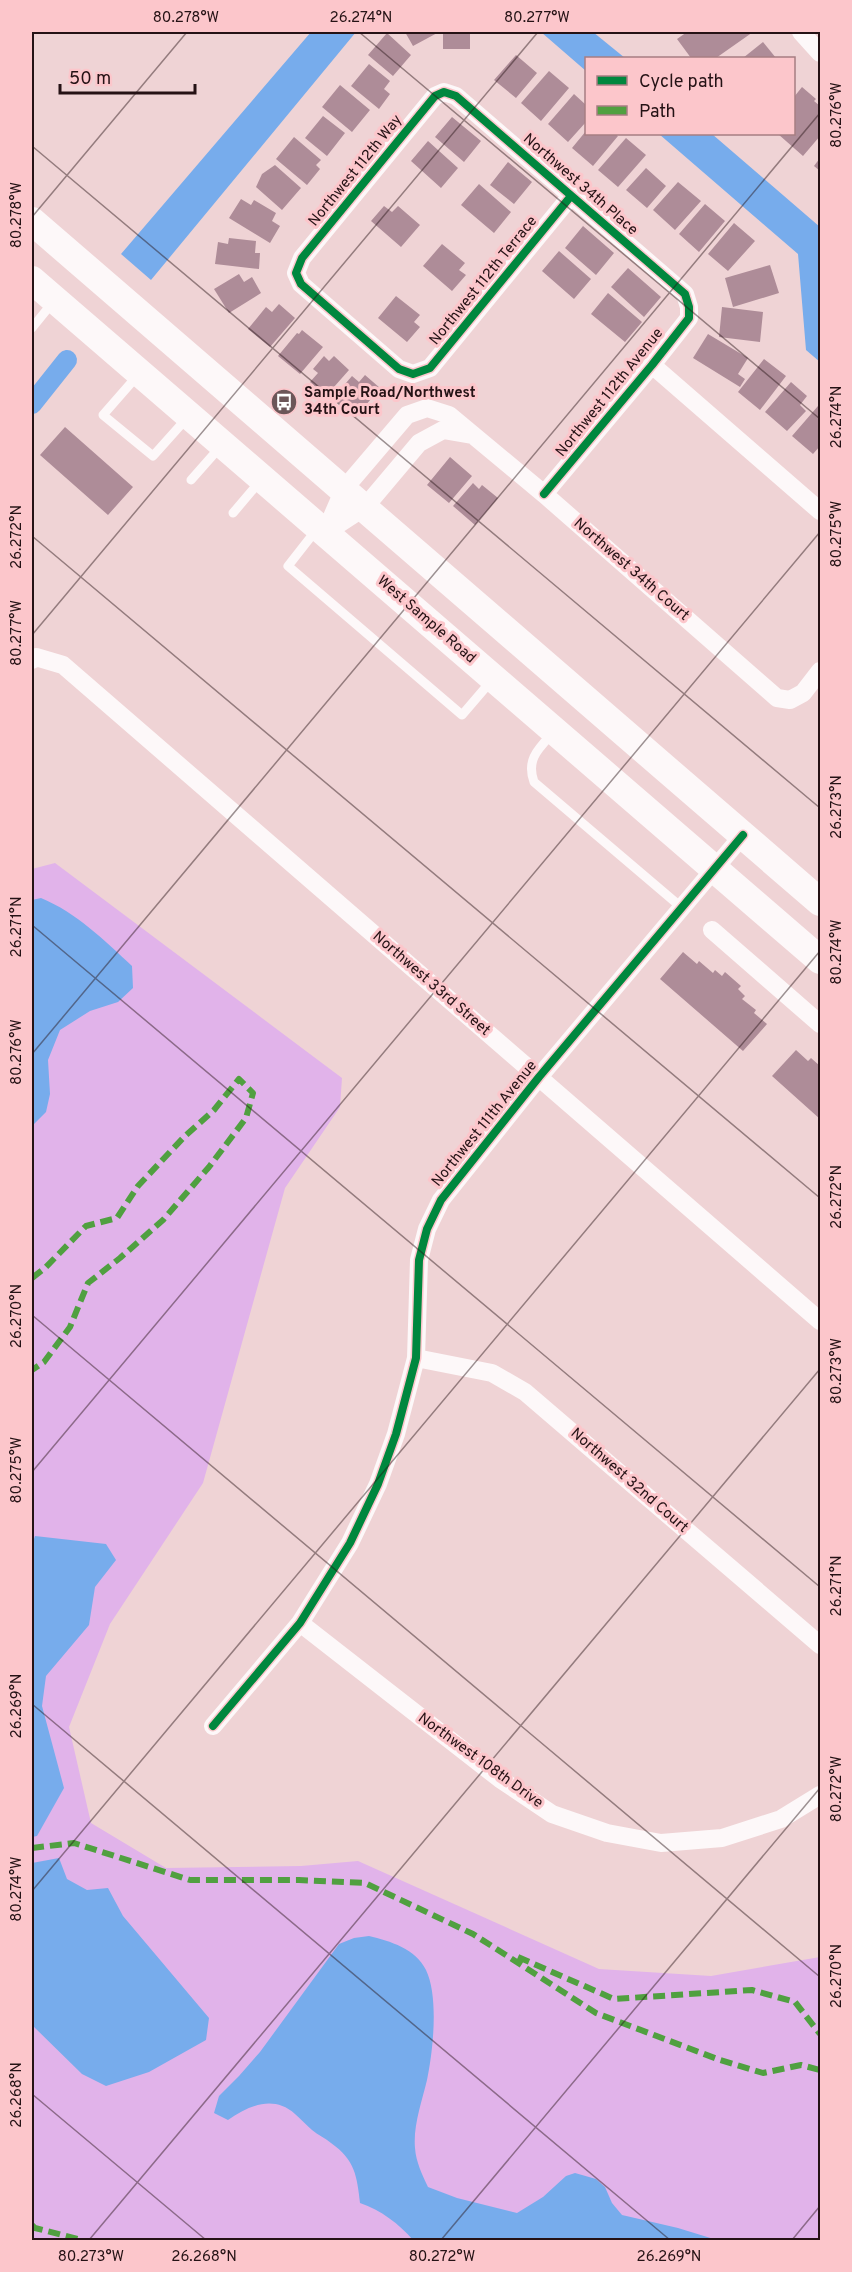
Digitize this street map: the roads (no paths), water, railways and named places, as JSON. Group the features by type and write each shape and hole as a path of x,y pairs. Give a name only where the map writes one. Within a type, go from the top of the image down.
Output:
{"main road":[{"path":"32,222 820,902"},
{"name":"West Sample Road","path":"32,280 820,960"}],"street":[{"path":"801,32 820,53"},
{"name":"Northwest 34th Place","path":"444,92 456,96 685,294 689,307"},
{"name":"Northwest 112th Way","path":"412,374 399,369 363,338 301,284 296,273 302,258 435,96 444,92"},
{"name":"Northwest 112th Terrace","path":"412,374 430,368 571,196"},
{"name":"Northwest 112th Avenue","path":"544,494 652,366 689,318 689,307"},
{"path":"652,366 820,511"},
{"name":"Northwest 34th Court","path":"322,530 354,498 407,415 427,408 449,415 474,435 777,698 790,700 803,693 820,671"},
{"name":"Northwest 34th Court","path":"322,530 354,498 419,443 442,430 474,435"},
{"name":"Northwest 33rd Street","path":"34,658 63,665 820,1321"},
{"name":"Northwest 111th Avenue","path":"213,1726 300,1623 350,1543 378,1484 396,1434 416,1358 419,1260 427,1229 441,1200 538,1077 743,835"},
{"path":"712,930 820,1024"},
{"name":"Northwest 32nd Court","path":"416,1358 492,1373 525,1392 820,1645"},
{"name":"Northwest 108th Drive","path":"300,1623 500,1779 552,1814 607,1833 661,1843 722,1838 781,1819 820,1795"}],"lane":[{"path":"32,328 55,300"},
{"path":"140,373 103,415 153,456 189,416"},
{"path":"191,480 222,444"},
{"path":"233,513 262,478"},
{"path":"322,530 288,566 462,715 494,678"},
{"path":"554,731 531,759 530,771 534,782 681,907"}],"water":[{"path":"311,32 356,32 151,280 121,254"},
{"path":"541,32 593,32 624,57 585,57 585,70"},
{"path":"660,135 713,135 820,227 820,362 806,350 798,254"},
{"path":"41,898 78,919 132,966 133,988 118,1002 90,1011 60,1030 48,1060 50,1094 46,1112 32,1126 32,900"},
{"path":"35,1536 106,1544 116,1560 95,1587 89,1625 46,1676 42,1706 64,1788 37,1836 32,1837 32,1545"},
{"path":"59,1858 67,1879 87,1890 108,1888 123,1916 209,2018 206,2040 149,2072 106,2086 82,2074 32,2025 32,1863"},
{"path":"369,1936 394,1943 409,1951 422,1963 430,1981 434,2009 433,2040 415,2140 418,2163 428,2187 457,2198 517,2213 543,2197 566,2176 575,2173 596,2179 605,2187 612,2203 622,2215 717,2240 413,2240 389,2218 360,2203 358,2185 350,2162 339,2149 287,2108 262,2104 244,2110 228,2120 214,2113 219,2096 260,2052 339,1944 354,1938"}],"waterway":[{"path":"32,404 67,360"}],"place":[{"name":"Sample Road/Northwest 34th Court","path":"284,402"}]}
